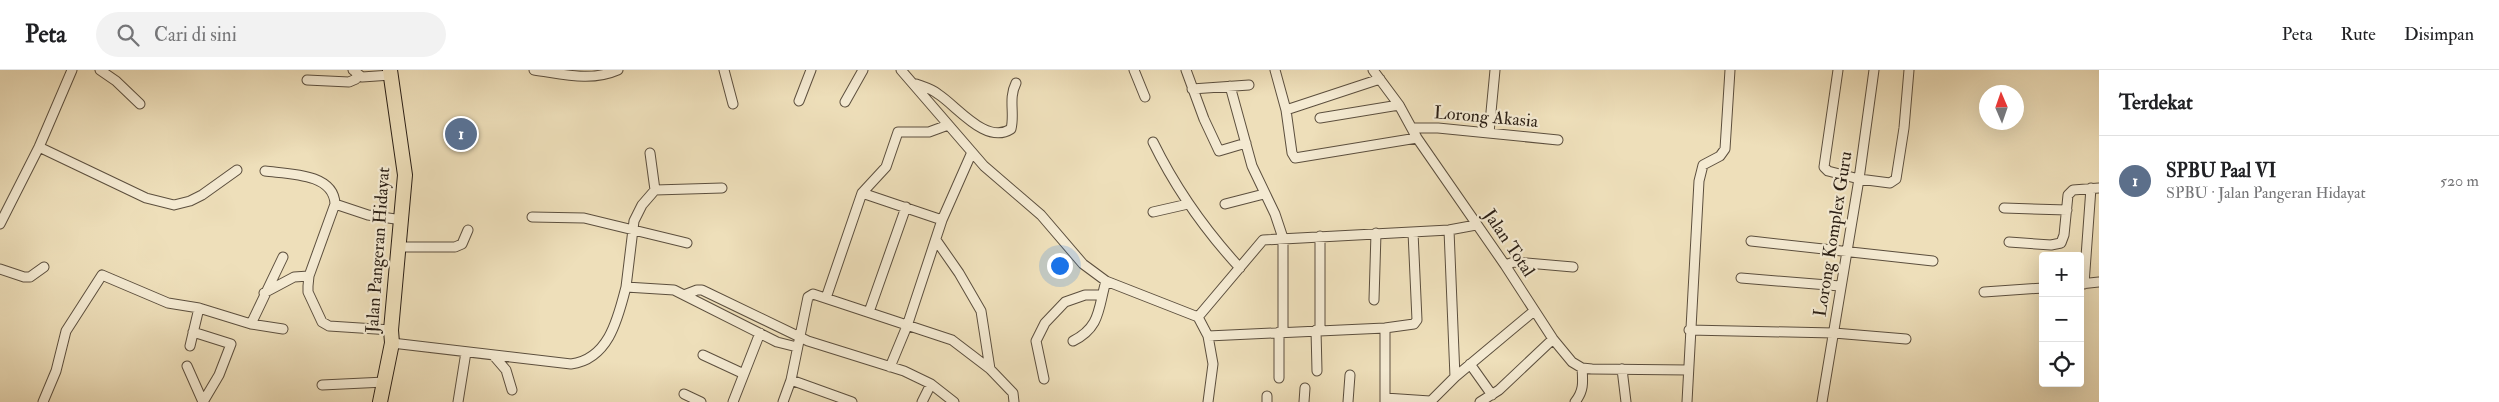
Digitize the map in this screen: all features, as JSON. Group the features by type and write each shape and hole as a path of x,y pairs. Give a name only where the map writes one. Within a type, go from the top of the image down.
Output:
{"highway":[{"name":"Jalan Pangeran Hidayat","path":"380,402 385,382 391,336 405,175 391,73"}],"street":[{"path":"0,224 39,147 72,70"},
{"path":"100,70 116,81 140,104"},
{"path":"534,70 583,78 618,70"},
{"path":"724,70 733,104"},
{"path":"800,101 811,70"},
{"path":"845,102 863,70"},
{"path":"900,70 984,166 1041,215 1083,264 1106,281 1198,318 1208,336 1212,364 1208,402"},
{"path":"1134,70 1145,98"},
{"path":"1186,70 1192,89 1219,151 1246,144"},
{"path":"1274,70 1286,110 1292,153 1295,158 1417,138"},
{"name":"Jalan Total","path":"1373,70 1399,105 1417,138 1505,265 1553,339 1572,362 1582,368"},
{"path":"1489,133 1495,70"},
{"path":"1687,402 1689,330 1700,171 1703,165 1720,156 1725,149 1730,70"},
{"path":"1838,70 1824,168 1828,171 1859,180 1890,183 1896,179 1904,128 1909,70"},
{"name":"Lorong Komplex Guru","path":"1822,402 1859,180 1874,70"},
{"path":"355,72 362,77 391,73"},
{"path":"307,80 349,82 356,79 355,72"},
{"path":"1286,110 1380,79"},
{"path":"912,82 937,93 978,126 995,133 1005,133 1011,129 1013,121 1012,91 1016,83"},
{"path":"1192,89 1249,85"},
{"path":"1230,86 1252,166 1275,214 1283,238 1279,378"},
{"path":"1320,118 1399,105"},
{"path":"826,298 862,193 886,166 898,132 929,132 948,125"},
{"name":"Lorong Akasia","path":"1412,128 1438,128 1558,140"},
{"path":"1153,142 1188,204 1220,247 1240,268"},
{"path":"39,147 146,198 174,205 190,201 202,195 237,170"},
{"path":"890,367 907,326 942,220 972,152"},
{"path":"265,171 312,178 333,190 335,204 309,276 308,292 325,325 391,336 466,352 571,364 583,362 600,351 617,322 626,287 634,221 642,205 654,190 650,153"},
{"path":"654,190 722,188"},
{"path":"2009,242 2051,245 2061,242 2064,235 2068,195 2072,191 2095,188 2084,269"},
{"path":"862,193 942,220"},
{"path":"1225,204 1264,194"},
{"path":"335,204 368,215 402,220"},
{"path":"1153,212 1188,204"},
{"path":"870,312 906,207"},
{"path":"2004,208 2067,210"},
{"path":"532,217 584,218 687,243"},
{"path":"1198,318 1240,268 1258,243 1263,240 1449,230 1476,225"},
{"path":"400,246 455,248 462,244 468,230"},
{"path":"1449,230 1455,376"},
{"path":"1208,336 1408,326 1417,320 1412,232"},
{"path":"1374,300 1376,233"},
{"path":"1317,371 1320,236"},
{"path":"936,240 959,273 981,311 990,369"},
{"path":"1751,241 1846,253 1933,261"},
{"path":"251,324 264,293 283,257"},
{"path":"1505,265 1514,262 1573,267"},
{"path":"0,269 24,277 30,276 44,267"},
{"path":"43,402 56,371 66,331 100,277 105,275 168,303 199,308 251,324 283,329"},
{"path":"264,293 294,277 309,276"},
{"path":"1741,278 1840,286"},
{"path":"1073,341 1087,334 1095,325 1106,281"},
{"path":"2084,284 2099,282"},
{"path":"626,287 674,290 760,333 797,348"},
{"path":"1984,292 2039,288"},
{"path":"684,294 702,290 799,336 890,367 931,384 954,402"},
{"path":"783,402 791,380 808,297 813,294 952,340 990,369 1014,393 1014,402"},
{"path":"1044,378 1036,341 1045,324 1065,302 1085,295 1102,295"},
{"path":"190,346 199,308"},
{"path":"1385,328 1385,400 1430,402 1455,376 1534,311"},
{"path":"1689,330 1834,333 1906,339"},
{"path":"193,332 231,344 219,375 203,402"},
{"path":"734,402 760,333"},
{"path":"1480,402 1492,395 1553,339"},
{"path":"458,402 466,352"},
{"path":"703,355 744,374"},
{"path":"494,356 506,370 512,390"},
{"path":"1470,364 1492,395"},
{"path":"187,366 203,402"},
{"path":"1575,402 1581,395 1583,384 1582,368 1688,370"},
{"path":"1622,369 1626,402"},
{"path":"1348,402 1350,375"},
{"path":"791,380 852,402"},
{"path":"322,385 385,382"},
{"path":"922,402 931,384"},
{"path":"1304,402 1305,388"},
{"path":"684,394 701,402"}],"place":[{"name":"SPBU Paal VI","path":"461,134"}]}
